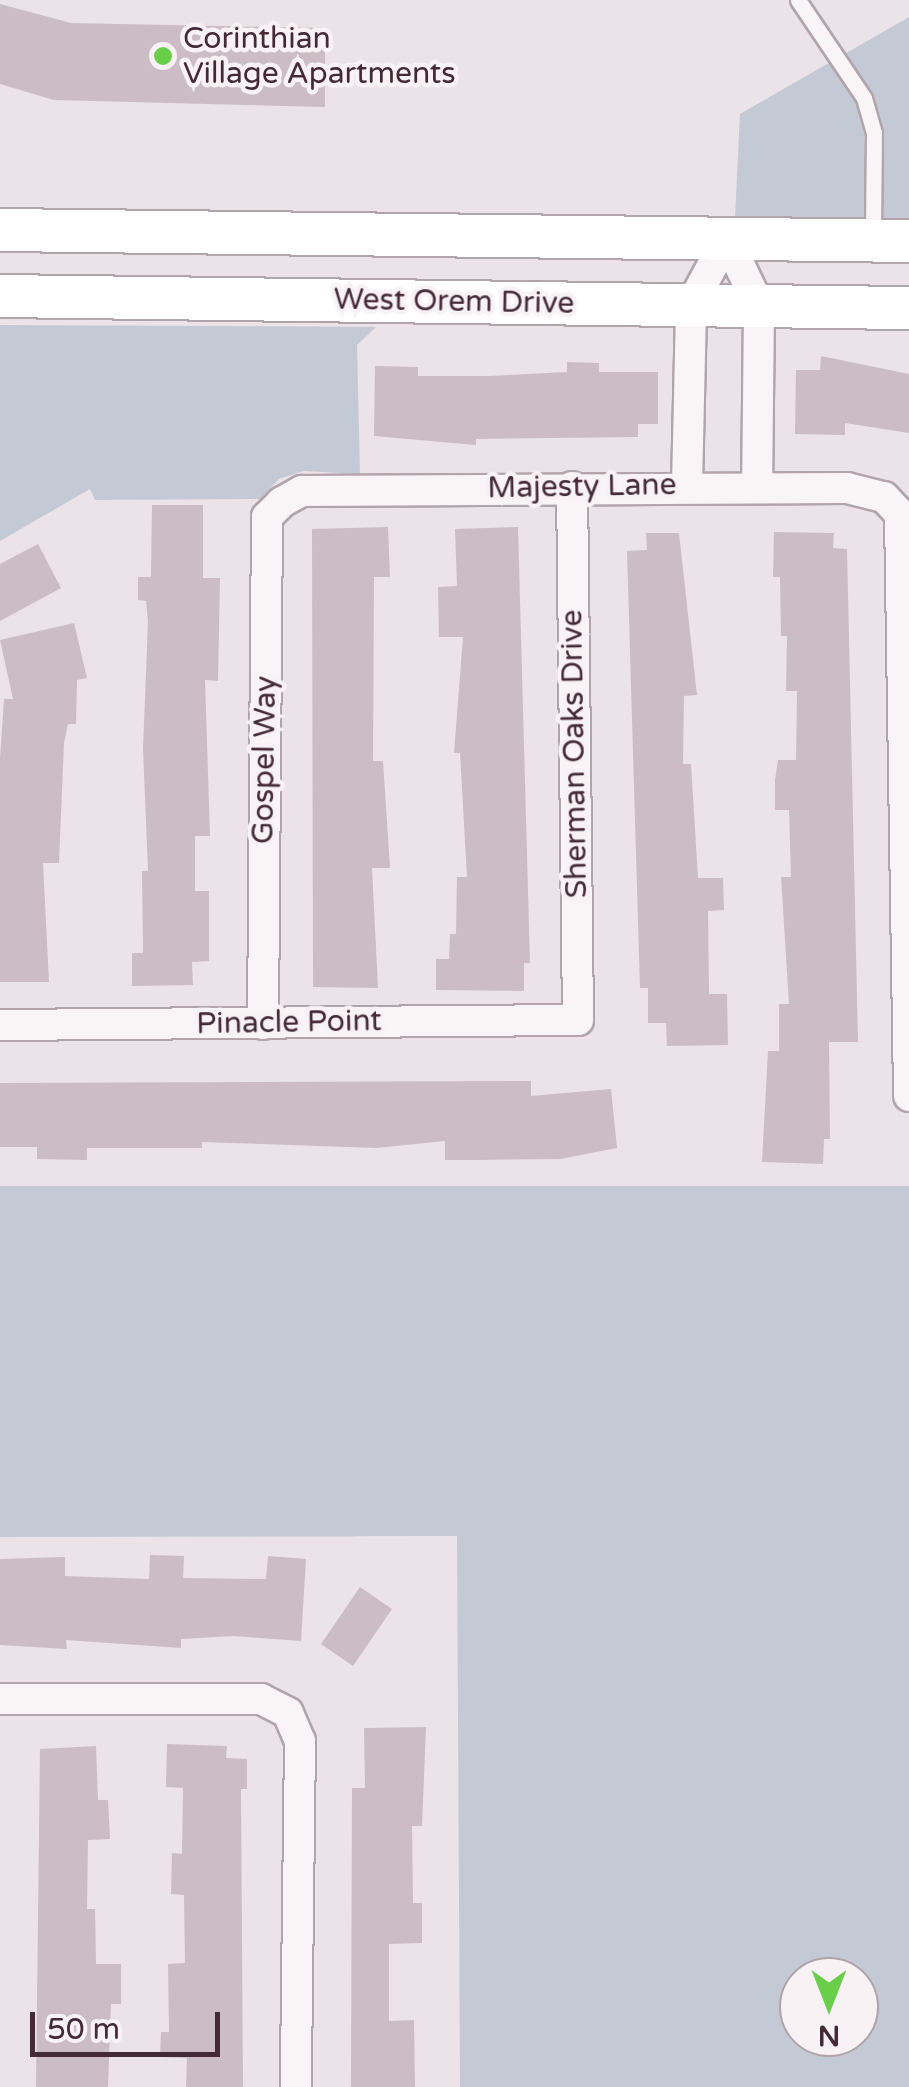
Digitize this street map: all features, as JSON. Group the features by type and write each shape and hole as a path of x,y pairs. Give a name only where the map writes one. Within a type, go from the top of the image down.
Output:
{"main road":[{"path":"0,230 891,240"},
{"path":"84,297 86,231"},
{"name":"West Orem Drive","path":"0,296 909,308"}],"street":[{"path":"687,486 692,305 727,240"},
{"path":"727,240 760,306 757,486"},
{"name":"Majesty Lane","path":"282,502 302,491 687,486 847,488 884,498 900,514 909,1096"},
{"name":"Sherman Oaks Drive","path":"572,487 578,1020"},
{"name":"Gospel Way","path":"263,1024 267,517 282,502"},
{"name":"Pinacle Point","path":"0,1024 578,1020"},
{"path":"0,1698 261,1698 288,1712 300,1741 296,2087"}],"lane":[{"path":"798,0 864,98 874,133 891,240"}],"shaded area":[{"path":"909,17 909,219 735,217 740,114"},
{"path":"0,325 376,327 357,345 360,474 303,471 279,479 260,499 95,500 90,489 0,541"},
{"path":"0,1186 909,1186 909,2087 460,2087 457,1536 0,1537"}],"building":[{"name":"Corinthian Village Apartments","path":"0,4 71,23 325,28 325,107 54,100 0,84"},
{"path":"821,356 909,374 909,433 845,423 845,435 795,434 796,370 820,370"},
{"path":"567,362 599,363 599,372 658,372 658,424 638,424 638,437 476,439 476,445 374,436 375,366 418,367 418,376 490,376 567,372"},
{"path":"152,505 203,505 203,578 220,578 218,681 205,680 210,836 195,836 195,891 209,891 209,961 192,962 193,985 132,986 132,953 143,953 142,871 148,871 143,749 148,621 146,601 138,600 138,577 151,577"},
{"path":"388,527 390,577 374,577 373,761 383,761 390,868 372,868 378,988 313,987 312,529"},
{"path":"518,527 530,963 524,963 524,991 436,990 436,959 449,959 450,934 456,934 457,877 467,877 460,753 454,753 463,637 439,637 438,587 457,586 455,529"},
{"path":"774,532 834,533 833,548 847,549 858,1042 829,1042 830,1139 824,1139 823,1164 762,1162 768,1051 779,1051 779,1004 789,1004 781,877 791,877 789,810 775,810 775,780 778,760 796,760 797,691 786,691 787,636 781,636 780,577 773,577"},
{"path":"646,533 679,533 697,695 684,696 683,764 691,764 698,878 723,878 724,910 708,911 709,994 727,994 728,1045 667,1046 666,1023 648,1023 648,988 640,988 627,551 647,550"},
{"path":"38,544 61,588 0,621 0,564"},
{"path":"74,623 87,678 77,680 76,724 68,724 64,743 59,863 43,863 49,982 0,982 0,758 4,699 13,699 0,640"},
{"path":"531,1081 531,1096 611,1089 617,1148 560,1159 445,1160 445,1141 376,1148 202,1142 202,1148 87,1148 87,1160 37,1159 37,1147 0,1147 0,1083"},
{"path":"150,1555 184,1556 183,1578 266,1579 268,1556 306,1559 301,1641 234,1636 181,1639 181,1648 66,1640 67,1649 0,1645 0,1559 65,1557 65,1576 149,1579"},
{"path":"360,1587 392,1609 353,1666 321,1644"},
{"path":"426,1727 422,1826 412,1826 413,1903 422,1903 422,1943 389,1944 389,2021 414,2020 415,2087 351,2087 352,1788 365,1788 364,1728"},
{"path":"167,1744 227,1746 226,1758 247,1759 247,1789 241,1789 243,2087 186,2087 187,2058 160,2057 161,2032 169,2032 168,1964 185,1963 184,1895 171,1894 172,1853 182,1854 183,1788 166,1787"},
{"path":"96,1746 98,1800 108,1800 110,1839 88,1840 87,1909 95,1909 96,1964 121,1964 121,2004 111,2004 108,2087 36,2087 40,1749"}],"place":[{"name":"Corinthian Village Apartments","path":"163,56"}]}
